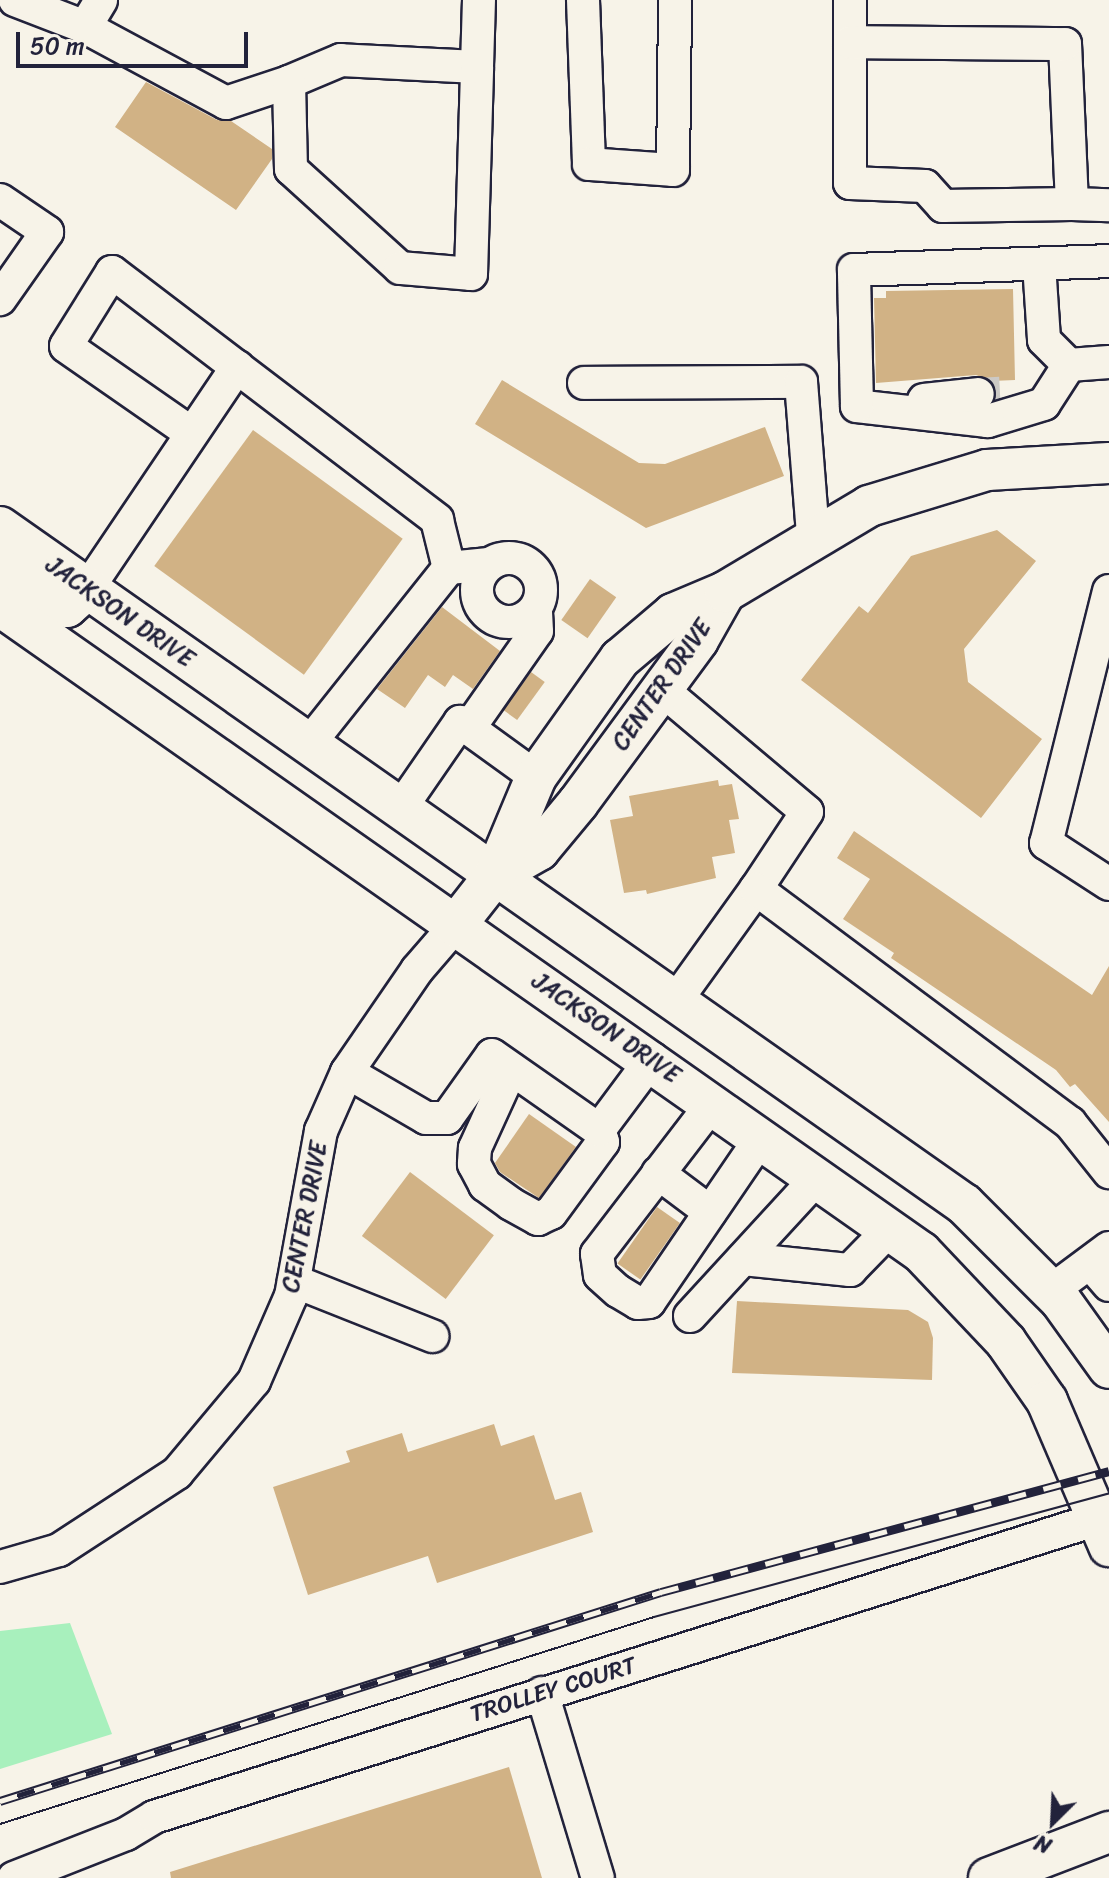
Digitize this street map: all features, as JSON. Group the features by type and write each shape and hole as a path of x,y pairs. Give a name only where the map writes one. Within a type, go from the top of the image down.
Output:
{"main road":[{"name":"CENTER DRIVE","path":"455,926 495,875 536,777 620,659 673,614 725,592 813,535 869,506 987,470 1109,463"},
{"name":"JACKSON DRIVE","path":"0,527 308,745 677,999 964,1204 1051,1291 1109,1368"},
{"path":"0,569 67,607 88,588"},
{"name":"CENTER DRIVE","path":"495,875 539,850 698,640 725,592"},
{"name":"JACKSON DRIVE","path":"0,606 455,926 652,1059 921,1252 1006,1342 1047,1401 1103,1532"},
{"path":"989,1878 1109,1832"}],"street":[{"path":"15,0 93,14 226,103 341,60 477,67"},
{"path":"289,82 291,169 400,268 471,274 479,0"},
{"path":"583,0 589,164 673,170 675,0"},
{"path":"850,0 850,183 925,186 943,206 1109,205"},
{"path":"850,42 1065,44 1072,204"},
{"path":"0,200 47,232 0,299"},
{"path":"1061,378 1044,404 988,421 857,406 854,270 1109,261"},
{"path":"1039,264 1044,340 1061,378"},
{"path":"191,433 66,346 112,272 437,520 449,568"},
{"path":"903,410 932,396 989,393 1061,378 1109,362"},
{"path":"88,588 237,367"},
{"path":"584,383 801,382 813,535"},
{"path":"308,745 449,568 514,558 527,563 541,584 536,609 537,631 469,728"},
{"path":"489,564 477,584 481,607 489,616 513,623 536,609"},
{"path":"1109,591 1046,843 1109,884"},
{"path":"660,688 807,812 677,999"},
{"path":"400,809 460,722 536,777"},
{"path":"756,889 1070,1123 1109,1172"},
{"name":"CENTER DRIVE","path":"0,1567 59,1550 177,1473 254,1381 294,1281 321,1131 347,1072 417,970 455,926"},
{"path":"347,1072 426,1118 447,1118 492,1055 599,1130 603,1142 551,1213 538,1219 485,1185 474,1164 475,1148 511,1069"},
{"path":"599,1130 652,1059"},
{"path":"712,1104 597,1254 600,1275 638,1303 649,1302 760,1139"},
{"path":"658,1173 710,1212"},
{"path":"690,1316 817,1178"},
{"path":"743,1259 850,1270 889,1230"},
{"path":"1051,1291 1103,1265"},
{"path":"294,1281 432,1336"},
{"name":"TROLLEY COURT","path":"14,1878 126,1834 154,1817 542,1693 1103,1532"},
{"path":"542,1693 598,1878"}],"green space":[{"path":"70,1623 112,1734 0,1769 0,1631"}],"building":[{"path":"146,82 217,120 231,121 272,149 272,159 236,210 115,127"},
{"path":"1013,289 1015,380 992,381 976,375 876,383 874,298 886,298 886,291"},
{"path":"502,380 639,463 665,464 765,427 784,476 646,528 475,424"},
{"path":"253,430 403,539 304,675 154,566"},
{"path":"997,530 1036,561 964,649 968,682 1042,739 981,818 801,680 859,606 868,613 911,556"},
{"path":"590,579 616,597 588,638 561,620"},
{"path":"442,607 500,651 473,689 453,675 445,687 428,675 405,708 377,689"},
{"path":"531,672 545,682 517,720 503,710"},
{"path":"718,780 719,786 732,784 739,819 729,820 735,853 712,857 716,878 647,894 646,890 624,893 610,820 633,816 629,796"},
{"path":"854,831 1092,995 1109,966 1109,1122 1075,1084 1070,1087 1056,1070 891,958 894,953 843,919 870,879 837,858"},
{"path":"529,1114 576,1147 539,1198 500,1172 495,1163"},
{"path":"410,1172 494,1235 446,1299 362,1236"},
{"path":"657,1207 680,1223 640,1280 617,1264"},
{"path":"737,1301 908,1310 928,1322 933,1338 932,1380 732,1373"},
{"path":"494,1424 501,1446 534,1435 555,1500 581,1492 593,1532 437,1583 428,1556 308,1595 273,1487 350,1462 346,1451 402,1433 408,1452"},
{"path":"509,1767 542,1878 171,1878 170,1872"}],"tunnel":[{"path":"978,394 1000,393"}],"tram line":[{"path":"0,1824 654,1617 1109,1493"}],"railway":[{"path":"0,1801 661,1592 1109,1471"}]}
